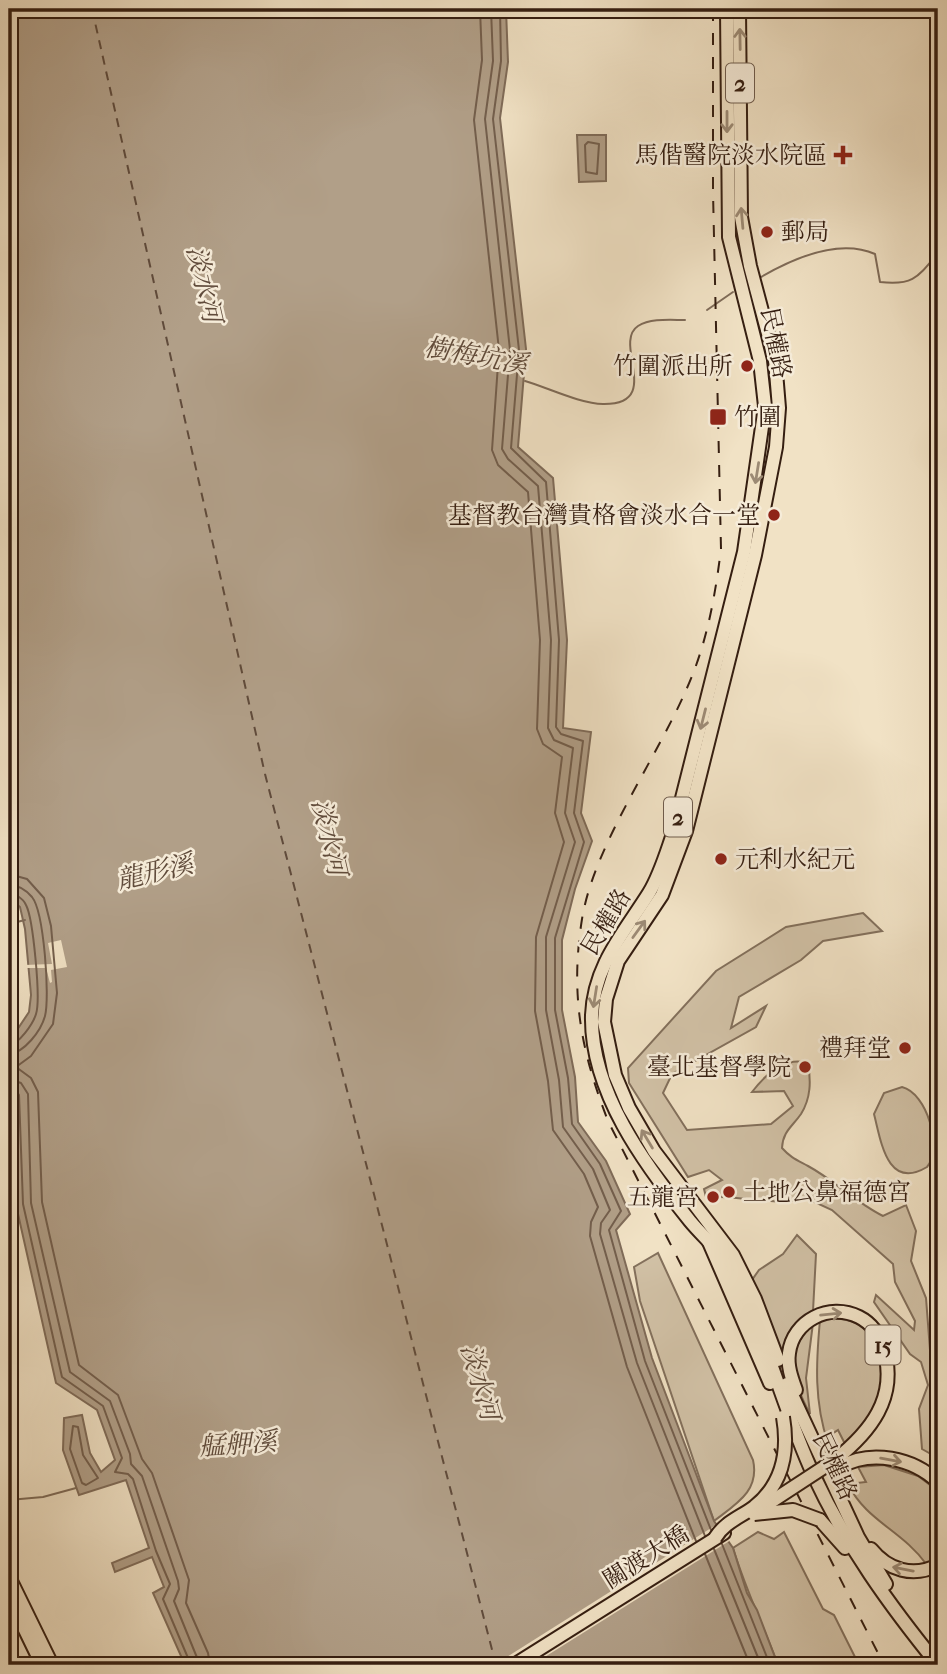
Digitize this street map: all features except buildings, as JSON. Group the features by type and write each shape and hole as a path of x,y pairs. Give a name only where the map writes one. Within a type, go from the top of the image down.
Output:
{"main road":[{"name":"民權路","path":"727,9 729,237 775,360 779,394 776,447 764,515 686,831 662,895 618,961 606,999 604,1022 615,1075 629,1108 654,1151 720,1237 744,1274 792,1396 883,1588 938,1665"},
{"name":"民權路","path":"739,9 741,217 765,406 744,552 673,834 659,873 606,957 594,996 592,1016 595,1052 601,1073 627,1128 671,1197 720,1252 745,1298 883,1588 938,1654"},
{"path":"709,1242 783,1417 787,1449 783,1469 771,1490 755,1506 722,1527 715,1538"},
{"name":"關渡大橋","path":"514,1665 802,1485 828,1468 859,1440 872,1425 885,1399 888,1380 881,1339 873,1327 859,1317 832,1312 818,1315 796,1333 788,1358 803,1418"},
{"name":"關渡大橋","path":"828,1468 867,1457 892,1458 917,1467 938,1482"},
{"path":"754,1514 793,1510 808,1514 831,1528 894,1624 927,1665"},
{"path":"846,1511 882,1561 898,1570 912,1571 929,1570 938,1565"},
{"path":"9,1577 52,1665"},
{"path":"9,1597 42,1665"}],"shaded area":[{"path":"863,913 882,931 823,941 801,960 739,997 731,1028 766,1006 756,1027 672,1074 663,1093 687,1130 771,1124 793,1106 784,1091 752,1092 776,1068 791,1062 808,1063 810,1083 807,1102 786,1133 782,1148 791,1157 883,1216 906,1205 916,1231 911,1261 926,1298 930,1350 938,1353 934,1359 938,1373 938,1458 922,1449 919,1409 928,1385 921,1362 910,1354 874,1302 876,1295 914,1330 915,1321 895,1282 893,1264 832,1210 806,1198 769,1201 706,1197 704,1189 722,1180 709,1170 688,1177 629,1083 628,1068 716,971 786,927"},
{"path":"902,1087 919,1099 933,1135 932,1158 927,1167 914,1173 903,1173 894,1168 888,1160 874,1114 884,1093"},
{"path":"797,1235 816,1254 813,1311 804,1318 784,1359 752,1280 759,1270 783,1254"},
{"path":"658,1253 753,1460 754,1471 750,1488 738,1502 714,1521 640,1301 634,1267"},
{"path":"826,1318 861,1325 876,1339 883,1360 882,1390 878,1403 866,1422 845,1444 838,1430 832,1434 828,1443 820,1413 817,1382 820,1320"},
{"path":"813,1323 806,1378 810,1414 795,1378 794,1356 797,1345"},
{"path":"884,1465 918,1476 938,1491 938,1558 927,1565 907,1543 865,1507 848,1484 866,1482 858,1467"},
{"path":"758,1532 774,1539 784,1532 823,1609 834,1615 859,1665 778,1665 733,1548"}],"water":[{"name":"淡水河","path":"9,9 506,9 508,62 500,118 526,349 518,447 553,478 567,640 563,728 591,732 581,813 592,841 575,889 562,940 562,1010 575,1077 578,1122 606,1161 630,1214 616,1230 652,1358 714,1521 733,1548 747,1593 757,1610 778,1665 185,1665 153,1593 164,1587 152,1557 115,1572 112,1563 149,1548 126,1480 79,1495 63,1450 64,1418 82,1415 90,1453 101,1472 115,1460 97,1410 56,1383 16,1205 9,1042 29,1012 31,995 25,929 20,907 9,898"},
{"path":"577,135 606,135 606,181 579,182"}],"pier":[{"path":"61,940 67,967 51,970 52,982 50,983 46,968 25,968 24,965 52,964 48,943"},
{"path":"719,1523 731,1540 532,1665 494,1665"}],"waterway":[{"name":"樹梅坑溪","path":"761,277 801,258 846,248 875,254 880,282 900,283 920,274 938,253"},
{"name":"樹梅坑溪","path":"707,310 733,292"},
{"name":"樹梅坑溪","path":"525,381 584,401 603,404 621,402 631,395 634,384 630,346 632,334 638,326 655,321 685,320"},
{"name":"龍形溪","path":"9,924 25,920"},
{"name":"艋舺溪","path":"9,1500 43,1497 76,1488"}],"ferry route":[{"path":"92,9 265,774 496,1665"}],"railway":[{"path":"713,9 713,192 721,549 719,567 709,620 694,671 613,832 589,891 582,919 577,973 580,1022 591,1071 608,1121 884,1665"}],"place":[{"name":"馬偕醫院淡水院區","path":"843,155"},
{"name":"郵局","path":"767,232"},
{"name":"竹圍派出所","path":"747,366"},
{"name":"竹圍","path":"718,417"},
{"name":"基督教台灣貴格會淡水合一堂","path":"774,515"},
{"name":"元利水紀元","path":"721,859"},
{"name":"禮拜堂","path":"905,1048"},
{"name":"臺北基督學院","path":"805,1067"},
{"name":"土地公鼻福德宮","path":"729,1192"},
{"name":"五龍宮","path":"713,1197"}]}
